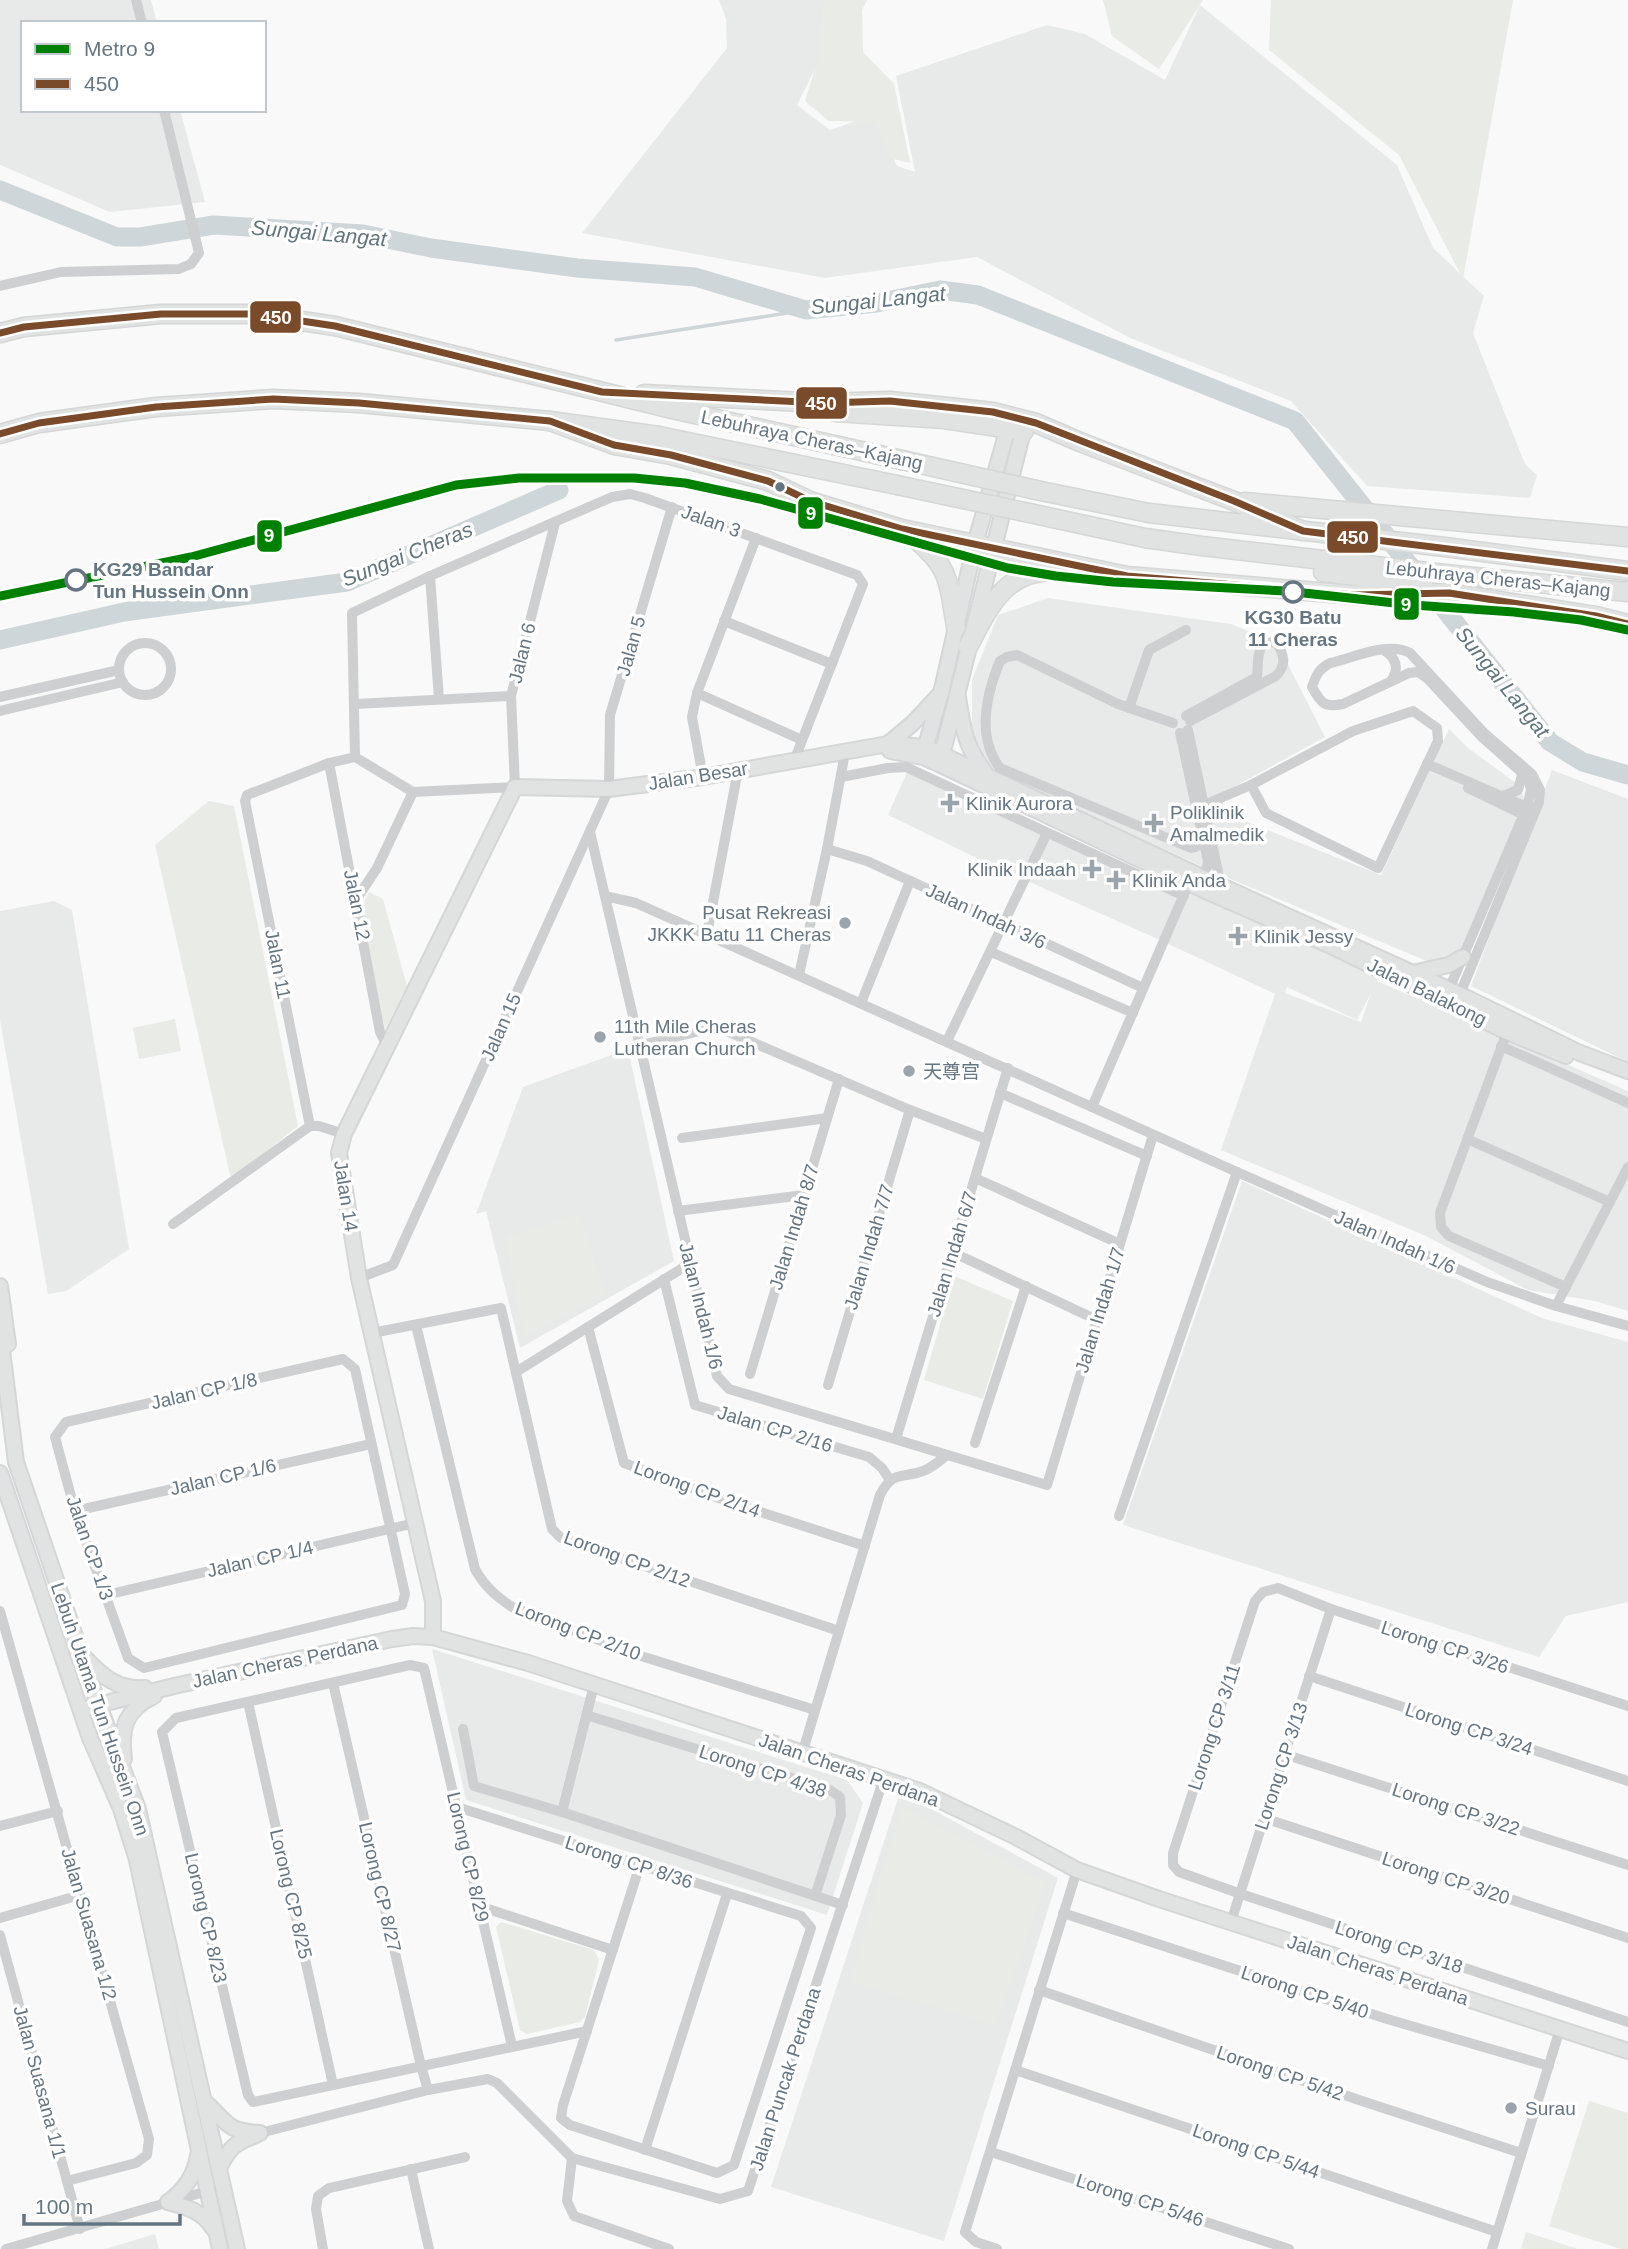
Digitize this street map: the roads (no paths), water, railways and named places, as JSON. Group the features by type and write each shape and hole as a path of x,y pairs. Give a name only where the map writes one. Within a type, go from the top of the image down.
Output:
{"highway":[{"name":"Lebuhraya Cheras–Kajang","path":"0,333 24,327 161,314 255,314 335,326 602,392 1149,513 1628,571"},
{"path":"602,392 824,403 890,401 993,412 1036,423 1303,531"},
{"name":"Lebuhraya Cheras–Kajang","path":"0,434 39,423 156,407 273,399 359,403 550,421 659,436 1145,538 1336,562 1628,592"},
{"path":"742,400 843,413 944,419 1080,442"},
{"path":"550,421 614,445 671,455 768,481 810,501 902,529 1127,576"},
{"path":"1234,501 1628,537"},
{"path":"902,529 926,547 940,562 947,578 956,627"},
{"path":"1202,546 1245,560 1456,591 1628,624"},
{"path":"968,647 988,608 1007,586 1046,570 1099,577 1127,576 1355,595 1456,591 1559,600 1628,613"}],"street":[{"path":"136,0 141,21"},
{"path":"0,286 61,272 179,269 191,264 199,253 164,112"},
{"path":"1015,429 975,544 956,627 949,689 941,758 925,752 949,689 968,647 993,548 1015,429"},
{"name":"Jalan 3","path":"355,704 352,613 430,576 621,495 645,498 672,507 857,575 863,584 832,664"},
{"name":"Jalan 5","path":"609,789 610,715 672,507"},
{"name":"Jalan 6","path":"515,787 511,696 555,523"},
{"path":"703,777 692,717 697,693 756,538"},
{"path":"430,576 439,699"},
{"path":"724,621 832,664 794,761"},
{"path":"1129,708 1149,650 1186,630"},
{"path":"1270,641 1277,643 1284,654 1284,663 1276,676 1186,725 1257,677 1259,650 1263,644 1270,641"},
{"path":"138,643 156,645 168,657 171,674 168,682 155,693 139,694 123,682 119,670 124,653 138,643"},
{"path":"1384,650 1392,656 1396,664 1391,681"},
{"path":"1452,998 1463,957 1527,814 1541,795 1538,784 1531,774 1484,733 1410,653 1404,650 1384,650 1322,667 1312,687 1320,701 1331,707 1414,672 1424,675 1482,737 1528,778 1530,784 1527,814 1452,998"},
{"path":"1202,832 1200,844 1197,848 1191,848 1000,768 992,759 984,720 1000,661 1017,655 1129,708 1173,723 1178,716 1186,725 1221,886"},
{"path":"0,697 119,670"},
{"path":"0,712 123,682"},
{"path":"949,689 967,744 988,775"},
{"path":"883,746 949,689"},
{"path":"697,693 802,740"},
{"path":"355,757 355,704 511,696"},
{"path":"1204,804 1251,785 1353,731 1413,711 1437,728 1438,741 1430,765 1378,868 1266,813 1251,785"},
{"path":"961,719 984,720"},
{"path":"1092,1107 1189,884 1208,867 1186,725"},
{"name":"Jalan Besar","path":"515,787 609,789 703,777 883,746 925,752"},
{"path":"799,975 845,753"},
{"path":"329,763 355,757 413,792 515,787"},
{"name":"Jalan Balakong","path":"941,758 988,775 1189,884 1221,886 1412,973 1507,1031 1628,1080"},
{"name":"Jalan Balakong","path":"941,758 1189,884 1580,1053 1628,1071"},
{"name":"Jalan 11","path":"310,1126 245,801 247,795 253,791 329,763"},
{"name":"Jalan 12","path":"329,763 380,1032 387,1046"},
{"path":"1430,765 1438,773 1527,814"},
{"path":"1430,765 1503,796 1527,814"},
{"path":"841,777 906,767 1047,833 1189,884"},
{"path":"707,934 738,770"},
{"path":"1503,796 1518,790 1521,783 1520,770"},
{"name":"Jalan 14","path":"433,1637 433,1601 359,1278 340,1153 344,1134 515,787"},
{"name":"Jalan 15","path":"359,1278 393,1265 609,789"},
{"path":"356,901 377,869 413,792"},
{"name":"Jalan Indah 1/6","path":"590,832 717,1376 729,1389 1047,1485"},
{"path":"947,1041 1047,833"},
{"name":"Jalan Indah 3/6","path":"827,849 859,857 1143,988"},
{"path":"861,1003 910,881"},
{"name":"Jalan Indah 1/6","path":"605,896 636,903 707,934 1487,1282 1556,1306 1628,1326"},
{"name":"Jalan Indah 3/6","path":"990,952 1133,1013"},
{"path":"1412,973 1450,965 1463,957"},
{"path":"641,1045 713,1028 724,1030 910,1110 986,1139"},
{"path":"1507,1031 1440,1213 1441,1227 1448,1236 1566,1287"},
{"path":"1502,1046 1628,1103"},
{"name":"Jalan Indah 6/7","path":"896,1439 1008,1068"},
{"name":"Jalan Indah 8/7","path":"750,1374 839,1079"},
{"path":"1000,1093 1147,1156"},
{"name":"Jalan Indah 7/7","path":"828,1385 910,1110"},
{"path":"682,1138 827,1118"},
{"path":"173,1224 310,1126 344,1134"},
{"name":"Jalan Indah 1/7","path":"1047,1485 1153,1135"},
{"path":"1467,1139 1610,1202"},
{"path":"1556,1306 1628,1167"},
{"path":"1119,1516 1237,1172"},
{"path":"975,1178 1120,1244"},
{"path":"678,1211 804,1195"},
{"path":"952,1252 1097,1320"},
{"path":"516,1372 689,1264"},
{"name":"Jalan CP 2/16","path":"664,1279 695,1405 869,1457 882,1468 890,1480"},
{"path":"0,1286 18,1411 13,1445"},
{"path":"975,1443 1026,1286"},
{"name":"Lorong CP 2/12","path":"416,1325 501,1308 552,1529 561,1538 839,1630"},
{"path":"372,1333 416,1325"},
{"name":"Lorong CP 2/10","path":"416,1325 475,1569 494,1595 512,1607 641,1656 815,1710"},
{"name":"Lorong CP 2/14","path":"588,1327 624,1463 730,1502 865,1546"},
{"name":"Lebuh Utama Tun Hussein Onn","path":"0,1334 13,1445 21,1480 80,1652 94,1706 127,1778 145,1838 237,2249"},
{"name":"Jalan CP 1/8","path":"66,1422 343,1359 355,1369 371,1444"},
{"name":"Jalan CP 1/3","path":"66,1422 55,1437 75,1511 128,1658 144,1668 402,1605 405,1594 390,1529"},
{"path":"371,1444 390,1529"},
{"name":"Jalan CP 1/6","path":"75,1511 371,1444"},
{"path":"802,1754 880,1495 890,1480 932,1467 947,1455"},
{"name":"Lebuh Utama Tun Hussein Onn","path":"0,1473 90,1738 121,1809 137,1860 218,2243"},
{"name":"Jalan CP 1/4","path":"106,1595 415,1523"},
{"name":"Lorong CP 3/26","path":"1263,1592 1278,1588 1331,1609 1628,1706"},
{"name":"Lorong CP 3/11","path":"1172,1865 1173,1853 1255,1601 1263,1592"},
{"name":"Lorong CP 3/13","path":"1231,1922 1331,1609"},
{"name":"Jalan Suasana 1/2","path":"0,1611 149,2139 147,2154 136,2163 67,2181"},
{"name":"Jalan Cheras Perdana","path":"94,1706 392,1639 433,1637 527,1663 920,1791 1077,1870 1628,2051"},
{"path":"59,1646 69,1664 81,1699 94,1706 89,1722 103,1758 102,1765"},
{"path":"80,1652 99,1672 119,1685 140,1689 174,1686"},
{"name":"Lorong CP 8/29","path":"333,1682 410,1665 424,1668 512,2046"},
{"name":"Lorong CP 3/24","path":"1309,1676 1628,1781"},
{"path":"248,1702 333,1682"},
{"name":"Lorong CP 8/27","path":"333,1682 428,2090"},
{"path":"562,1812 594,1685"},
{"path":"127,1778 123,1731 127,1719 142,1702 174,1686"},
{"name":"Lorong CP 8/23","path":"248,1702 176,1718 162,1732 248,2095 253,2102 334,2085"},
{"name":"Lorong CP 8/25","path":"248,1702 334,2085"},
{"name":"Lorong CP 4/38","path":"586,1715 830,1790 840,1797 841,1815 815,1896"},
{"path":"463,1729 474,1786 562,1812 843,1905"},
{"name":"Lorong CP 3/22","path":"1284,1754 1628,1865"},
{"name":"Jalan Puncak Perdana","path":"260,2133 428,2090 488,2079 497,2083 572,2158 720,2199 748,2191 883,1780"},
{"name":"Lorong CP 8/36","path":"457,1807 801,1916 811,1928 734,2165 718,2173 645,2150"},
{"path":"0,1826 58,1811"},
{"name":"Lorong CP 3/20","path":"1264,1818 1628,1938"},
{"path":"639,1865 561,2118 570,2125 645,2150 727,1894"},
{"name":"Lorong CP 3/18","path":"1172,1865 1179,1872 1241,1894 1628,2022"},
{"path":"997,2249 976,2242 965,2232 1077,1870"},
{"path":"0,1918 80,1895"},
{"path":"479,1906 613,1950"},
{"name":"Lorong CP 5/40","path":"1063,1913 1387,2019 1549,2066"},
{"name":"Jalan Suasana 1/1","path":"0,1935 80,2228"},
{"name":"Lorong CP 5/42","path":"1040,1990 1521,2153"},
{"path":"1492,2249 1560,2029"},
{"path":"334,2085 587,2031"},
{"name":"Lorong CP 5/44","path":"1014,2070 1497,2232"},
{"path":"205,2102 230,2128 240,2132 260,2133"},
{"path":"220,2165 237,2141 260,2133"},
{"path":"168,2202 188,2183 196,2168 199,2150"},
{"name":"Lorong CP 5/46","path":"990,2152 1289,2249"},
{"path":"323,2249 316,2209 318,2196 329,2188 465,2157"},
{"path":"572,2158 567,2200 574,2216 668,2249"},
{"path":"411,2169 429,2249"},
{"path":"6,2249 223,2188"},
{"path":"168,2202 189,2207 203,2215 218,2243"}],"waterway":[{"name":"Sungai Langat","path":"0,190 117,237 140,237 214,225 363,234 431,248 577,268 695,277 806,310 877,303 940,290 978,295 1295,421 1550,742 1583,762 1628,775"},
{"name":"Sungai Cheras","path":"616,340 806,310"},
{"name":"Sungai Cheras","path":"0,640 124,612 347,582 559,490"}],"metro line":[{"name":"9","path":"0,596 191,557 456,485 519,478 634,478 685,483 760,499 1008,568 1056,576 1113,582 1286,591 1413,605 1514,612 1581,620 1628,630"}],"place":[{"name":"KG29 Bandar Tun Hussein Onn","path":"76,580"},
{"name":"KG30 Batu 11 Cheras","path":"1293,592"},
{"name":"Klinik Aurora","path":"950,803"},
{"name":"Poliklinik Amalmedik","path":"1154,823"},
{"name":"Klinik Indaah","path":"1092,869"},
{"name":"Klinik Anda","path":"1116,880"},
{"name":"Pusat Rekreasi JKKK Batu 11 Cheras","path":"845,923"},
{"name":"Klinik Jessy","path":"1238,936"},
{"name":"11th Mile Cheras Lutheran Church","path":"600,1037"},
{"name":"天尊宫","path":"909,1071"},
{"name":"Surau","path":"1511,2108"}]}
